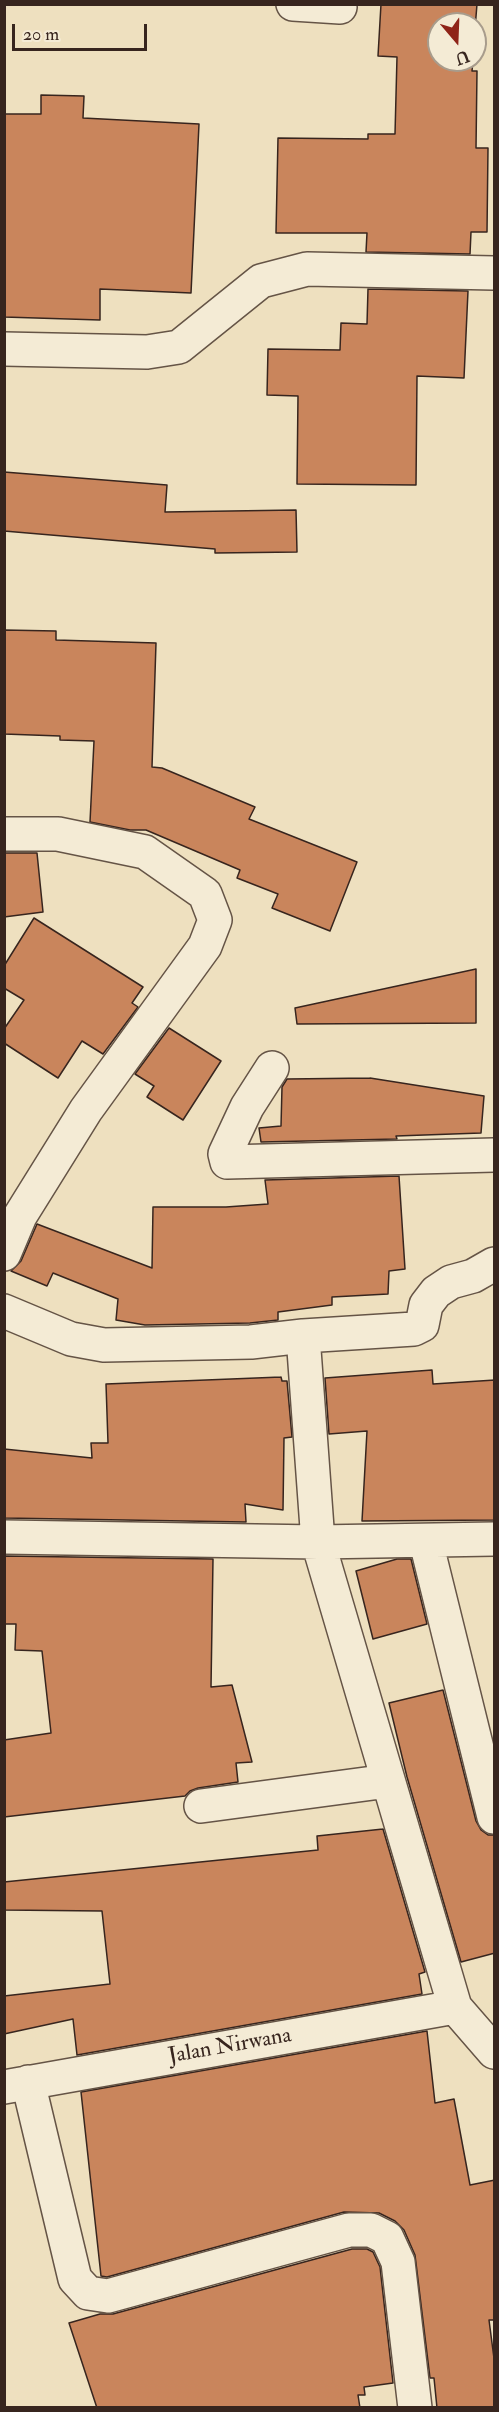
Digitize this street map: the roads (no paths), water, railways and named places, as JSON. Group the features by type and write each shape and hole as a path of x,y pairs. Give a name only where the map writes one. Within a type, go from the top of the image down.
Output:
{"street":[{"path":"292,4 340,7"},
{"path":"4,349 147,352 179,347 261,281 307,269 495,273"},
{"path":"4,834 58,834 146,852 206,894 215,920 205,946 86,1110 20,1216 4,1254"},
{"path":"272,1068 247,1107 225,1154 227,1162 494,1147"},
{"path":"4,1311 71,1339 104,1344 251,1342 303,1336 414,1329 422,1325 426,1305 436,1292 451,1282 472,1276 495,1264"},
{"path":"303,1336 318,1542 455,2007 495,2052"},
{"path":"4,1537 318,1542 426,1542 495,1539"},
{"path":"426,1542 495,1816"},
{"path":"201,1806 388,1781"},
{"name":"Jalan Nirwana","path":"16,2084 455,2007"},
{"path":"16,2084 75,2279 88,2293 108,2296 349,2230 371,2230 387,2238 398,2262 415,2408"}]}
